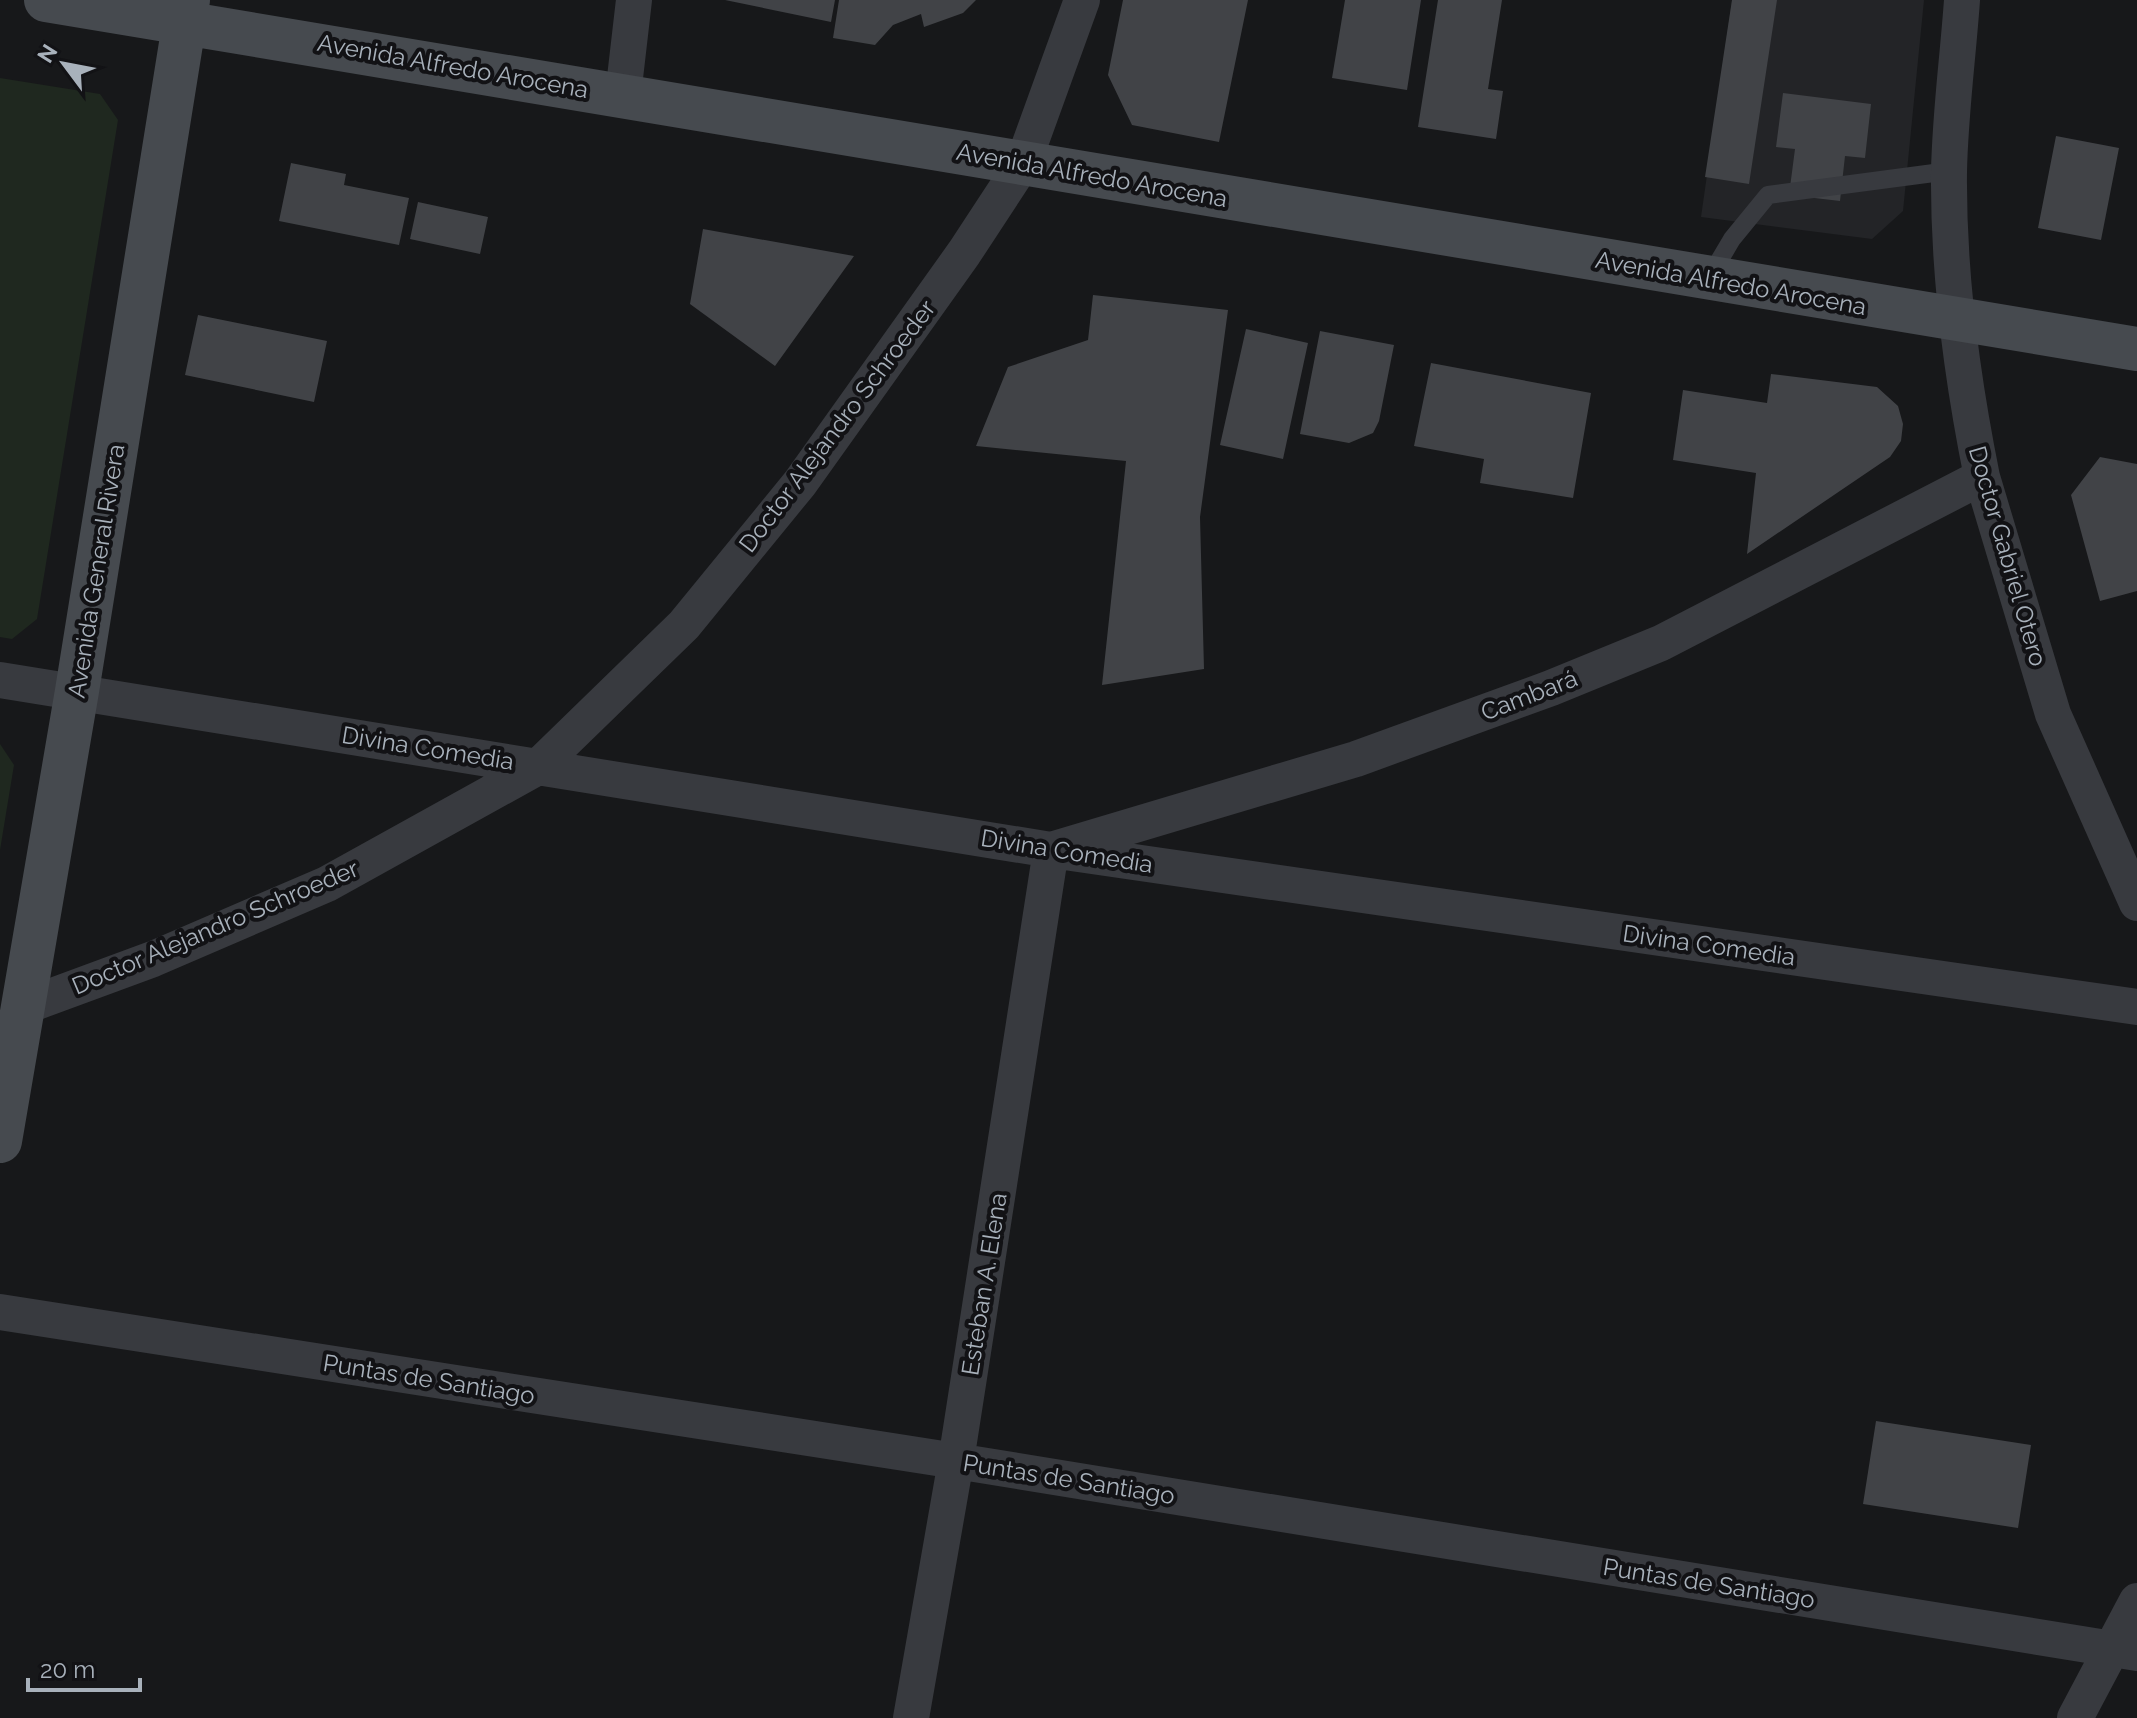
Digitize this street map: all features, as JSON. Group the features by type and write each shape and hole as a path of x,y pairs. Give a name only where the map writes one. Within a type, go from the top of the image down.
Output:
{"street":[{"name":"Avenida Alfredo Arocena","path":"46,0 186,10 623,95 2137,349"},
{"path":"623,95 634,0"},
{"name":"Doctor Alejandro Schroeder","path":"23,1007 153,959 327,884 538,767 684,625 791,495 964,253 1023,163 1082,0"},
{"name":"Doctor Gabriel Otero","path":"1962,0 1949,171 1959,321 1982,477 2053,714 2137,903"},
{"name":"Avenida General Rivera","path":"0,1141 77,691 186,10"},
{"name":"Cambará","path":"1051,850 1356,759 1551,688 1661,643 1982,477"},
{"name":"Divina Comedia","path":"0,680 1051,850 2137,1007"},
{"name":"Esteban A. Elena","path":"911,1718 956,1461 1051,850"},
{"name":"Puntas de Santiago","path":"0,1312 956,1461 2124,1651"},
{"path":"2075,1718 2124,1651 2137,1601"}],"lane":[{"path":"1708,279 1732,239 1768,195 1949,171"}],"shaded area":[{"path":"1732,0 1924,0 1903,211 1872,239 1701,217"},
{"path":"0,78 100,94 118,120 37,619 12,639 0,637"},
{"path":"0,744 14,765 0,850"}],"building":[{"path":"725,0 835,0 831,22"},
{"path":"839,0 976,0 963,13 924,27 921,14 893,25 875,45 833,38"},
{"path":"1123,0 1248,0 1219,142 1132,125 1108,75"},
{"path":"1345,0 1421,0 1407,90 1332,78"},
{"path":"1438,0 1502,0 1488,89 1503,91 1496,139 1418,127"},
{"path":"1732,0 1777,0 1749,184 1705,177"},
{"path":"1783,93 1871,104 1865,158 1845,156 1840,201 1789,195 1795,149 1776,147"},
{"path":"2056,136 2119,148 2101,240 2038,228"},
{"path":"291,163 346,174 344,185 409,198 399,245 279,221"},
{"path":"418,202 488,217 480,254 410,239"},
{"path":"703,229 854,256 775,366 690,304"},
{"path":"1093,295 1228,310 1200,517 1204,669 1102,685 1126,461 976,446 1008,367 1088,340"},
{"path":"198,315 327,341 314,402 185,375"},
{"path":"1246,329 1308,343 1283,459 1220,445"},
{"path":"1320,331 1394,345 1379,421 1373,433 1349,443 1300,434"},
{"path":"1431,363 1591,393 1573,498 1480,483 1484,459 1414,446"},
{"path":"1771,374 1877,387 1898,406 1903,424 1901,441 1890,457 1747,554 1756,473 1673,460 1683,390 1767,403"},
{"path":"2100,457 2137,464 2137,591 2100,601 2071,495"},
{"path":"1876,1421 2031,1445 2018,1528 1863,1504"}]}
